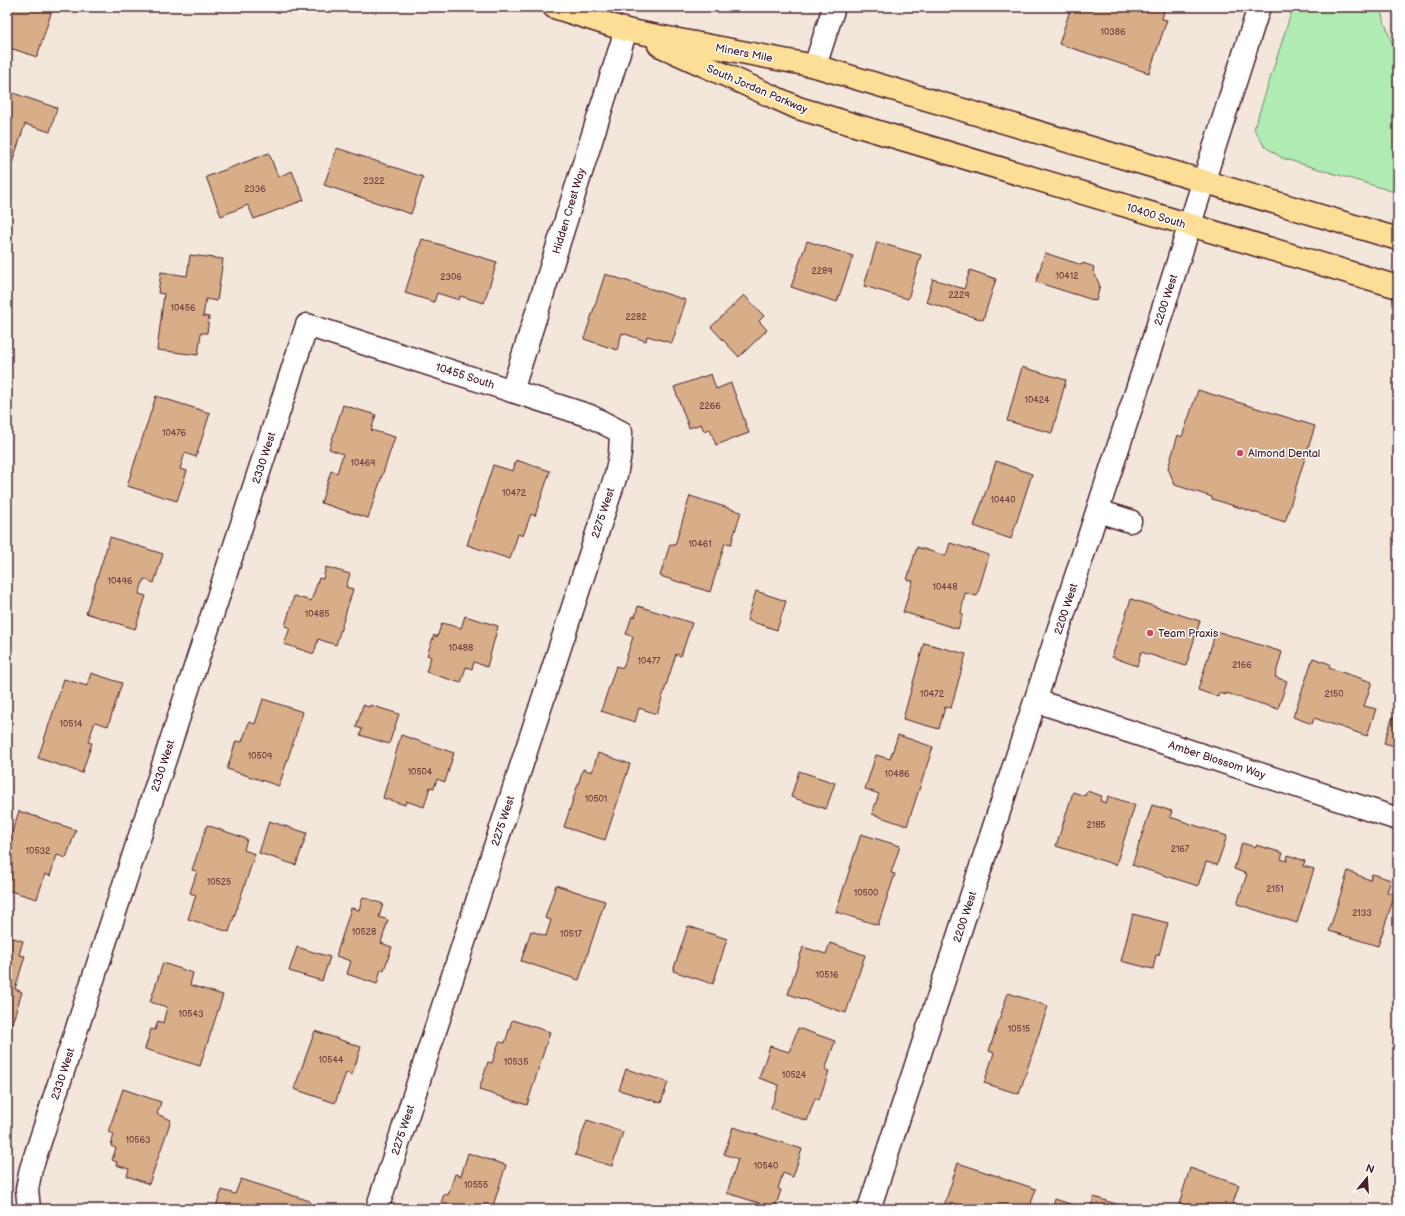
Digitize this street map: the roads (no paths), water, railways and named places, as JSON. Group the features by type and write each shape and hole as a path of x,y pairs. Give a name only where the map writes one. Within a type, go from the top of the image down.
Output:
{"main road":[{"name":"Miners Mile","path":"554,7 626,30 814,66 1204,180"},
{"name":"South Jordan Parkway","path":"626,30 798,108 915,143"},
{"name":"10400 South","path":"915,143 1189,226 1398,287"},
{"path":"1204,180 1398,239"}],"street":[{"path":"814,66 834,7"},
{"name":"2200 West","path":"870,1209 1098,511 1259,7"},
{"name":"Hidden Crest Way","path":"512,391 626,30"},
{"name":"10455 South","path":"307,325 590,416 621,432"},
{"name":"2330 West","path":"28,1208 27,1189 31,1169 307,325"},
{"name":"2275 West","path":"377,1209 616,475 620,454 621,432"},
{"path":"1098,511 1130,521"},
{"name":"Amber Blossom Way","path":"1036,701 1398,819"}],"place":[{"name":"Almond Dental","path":"1240,453"},
{"name":"Team Praxis","path":"1150,633"}]}
